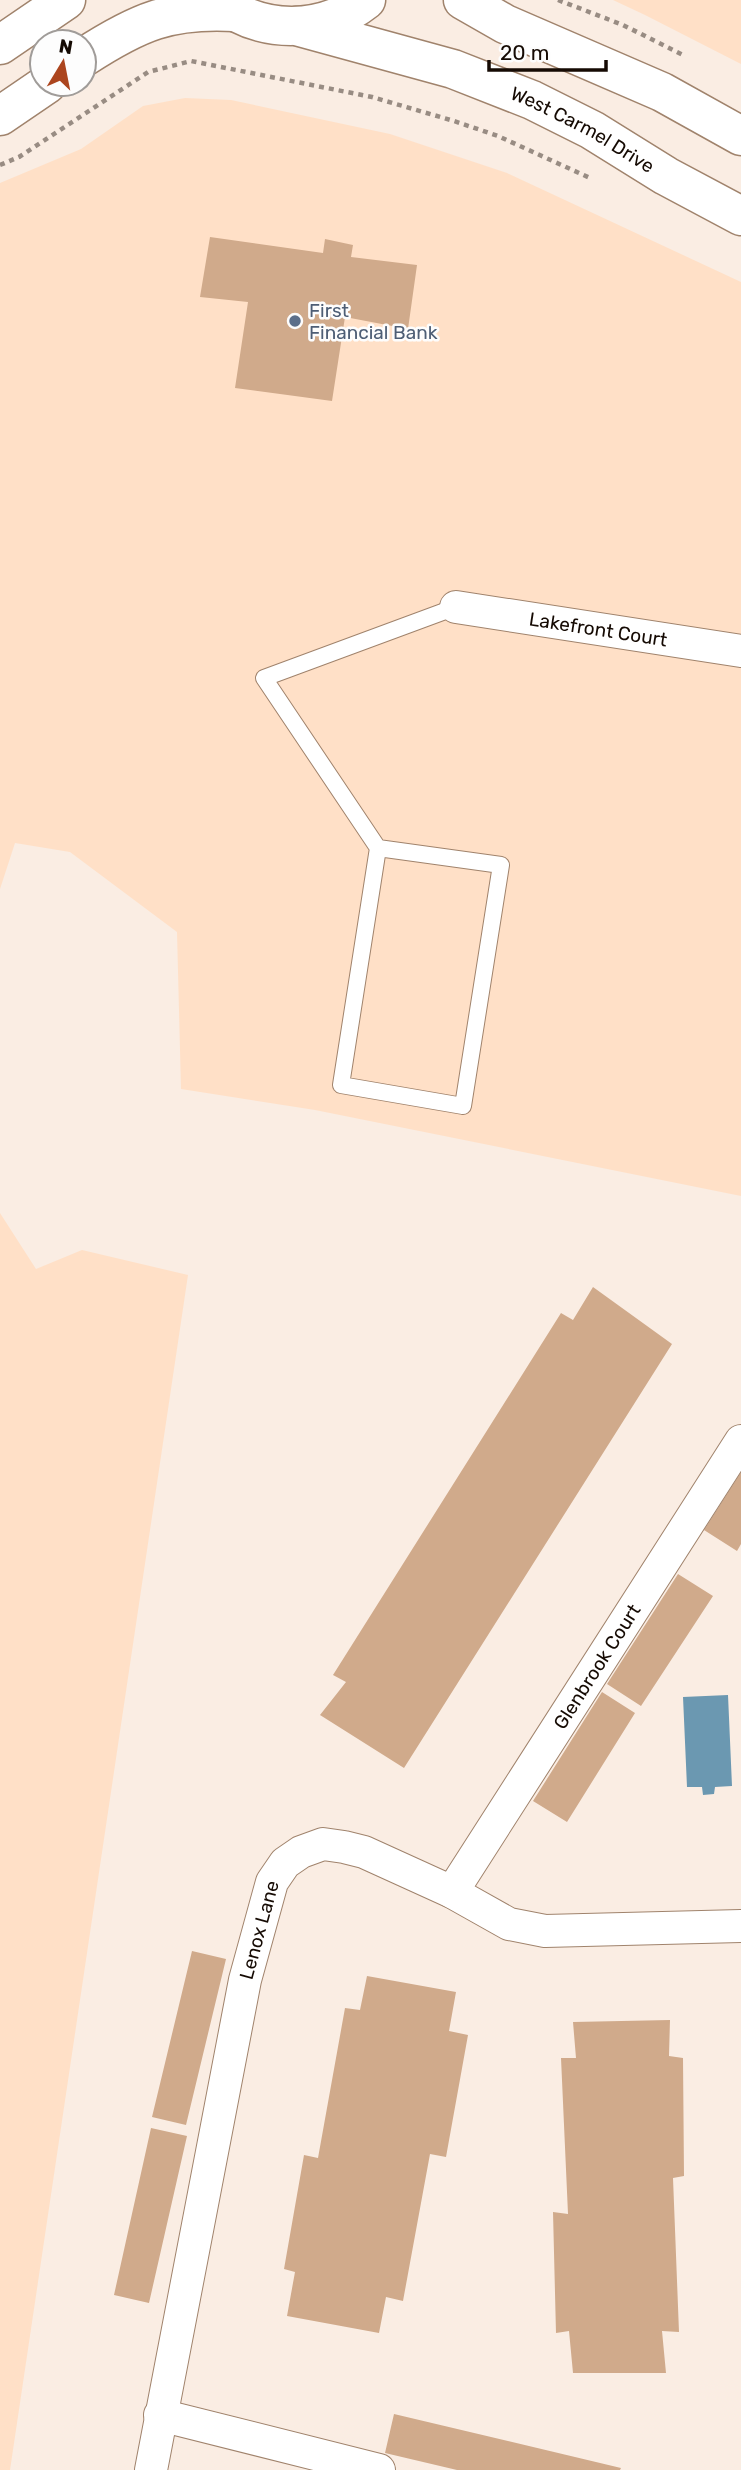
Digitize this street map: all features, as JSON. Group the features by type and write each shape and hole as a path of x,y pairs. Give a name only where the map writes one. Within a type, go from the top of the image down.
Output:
{"street":[{"path":"0,45 66,0"},
{"path":"98,48 153,18 188,11 227,6 265,23 296,26 328,21 366,0"},
{"path":"463,0 505,24 662,92 741,136"},
{"name":"West Carmel Drive","path":"296,26 453,69 533,100 592,130 666,176 741,216"},
{"path":"0,116 28,97"},
{"name":"Lakefront Court","path":"456,607 741,651"},
{"name":"Glenbrook Court","path":"452,1892 741,1441"},
{"name":"Lenox Lane","path":"151,2470 245,1980 272,1882 285,1863 301,1852 323,1844 364,1852 452,1892 509,1924 545,1931 741,1926"},
{"path":"160,2415 379,2470"}],"lane":[{"path":"378,848 501,865 463,1106 341,1085 378,848 264,678 456,607"}],"path":[{"path":"558,0 623,25 687,57"},
{"path":"0,164 19,157 148,72 191,61 360,94 454,121 498,136 597,181"}],"shaded area":[{"path":"613,0 741,0 741,64 645,15"},
{"path":"185,98 231,100 390,134 507,173 741,282 741,1196 315,1110 181,1089 177,932 70,852 15,843 0,889 0,183 81,149 143,106"},
{"path":"0,1213 36,1269 82,1250 188,1275 10,2470 0,2470"}],"water":[{"path":"728,1695 732,1786 715,1787 714,1794 703,1795 702,1787 687,1787 683,1697"}],"building":[{"name":"First Financial Bank","path":"210,237 323,253 325,239 353,245 351,257 417,265 408,329 345,317 332,401 235,388 248,302 200,297"},
{"path":"593,1287 672,1344 404,1768 320,1715 346,1682 333,1675 561,1313 573,1320"},
{"path":"741,1472 741,1544 737,1551 704,1530"},
{"path":"678,1574 713,1596 641,1706 607,1684"},
{"path":"602,1692 635,1713 567,1822 533,1801"},
{"path":"192,1951 226,1959 186,2125 152,2117"},
{"path":"367,1976 456,1992 449,2031 468,2035 446,2157 430,2154 403,2301 386,2297 379,2333 287,2316 295,2272 284,2269 304,2155 318,2158 345,2008 360,2010"},
{"path":"670,2020 669,2056 683,2058 684,2176 673,2178 679,2332 662,2331 666,2373 573,2373 569,2331 556,2333 553,2212 568,2214 561,2058 576,2058 573,2022"},
{"path":"151,2128 187,2136 149,2303 114,2295"},
{"path":"394,2414 621,2468 457,2470 385,2453"}],"place":[{"name":"First Financial Bank","path":"295,321"}]}
